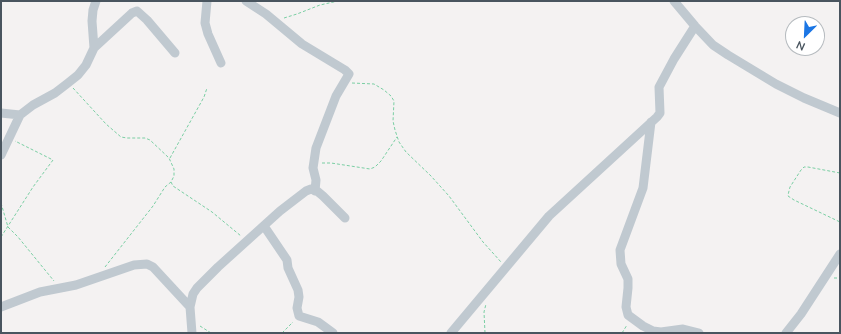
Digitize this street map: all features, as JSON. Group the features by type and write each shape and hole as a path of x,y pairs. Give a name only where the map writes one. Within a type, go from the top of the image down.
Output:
{"street":[{"path":"94,48 92,21 96,1"},
{"path":"207,1 205,23 208,34 221,63"},
{"path":"246,1 252,4 302,44 349,74 336,96 316,148 313,168 316,180 315,190"},
{"path":"674,1 695,26 713,44 757,73 804,98 840,113"},
{"path":"1,154 20,116 33,105 55,93 78,75 86,65 94,48 132,13 137,11 147,20 175,53"},
{"path":"451,333 549,216 631,142 660,113 658,96 659,87 695,26"},
{"path":"1,113 20,116"},
{"path":"652,122 643,188 620,250 621,264 628,279 626,307 628,315 653,331 661,332 683,329 699,333"},
{"path":"192,333 190,307 193,294 197,288 218,267 296,198 306,191 315,190 345,218"},
{"path":"264,226 287,260 288,268 298,290 299,316 318,322 333,333"},
{"path":"786,333 801,314 840,254"},
{"path":"1,306 40,292 76,285 134,265 147,264 153,267 190,307"}],"path":[{"path":"273,21 320,5 338,1"},
{"path":"345,82 374,84 391,96 394,100 393,121 399,142 406,152 449,196 483,242 506,267"},
{"path":"68,83 117,134 124,138 148,139 169,158 174,169 172,182 173,186 212,212 247,242"},
{"path":"169,158 204,97 207,88"},
{"path":"314,163 331,163 370,169 375,167 381,161 397,137"},
{"path":"1,237 33,187 53,160 52,158 37,153 9,139"},
{"path":"840,173 804,167 790,187 788,196 840,222"},
{"path":"98,277 153,206 165,187 172,182"},
{"path":"1,203 8,227 55,282 56,289"},
{"path":"485,333 484,312 487,301 486,291"},
{"path":"622,333 627,325 626,319 628,315"},
{"path":"282,333 299,316"},
{"path":"192,321 211,333"}]}
